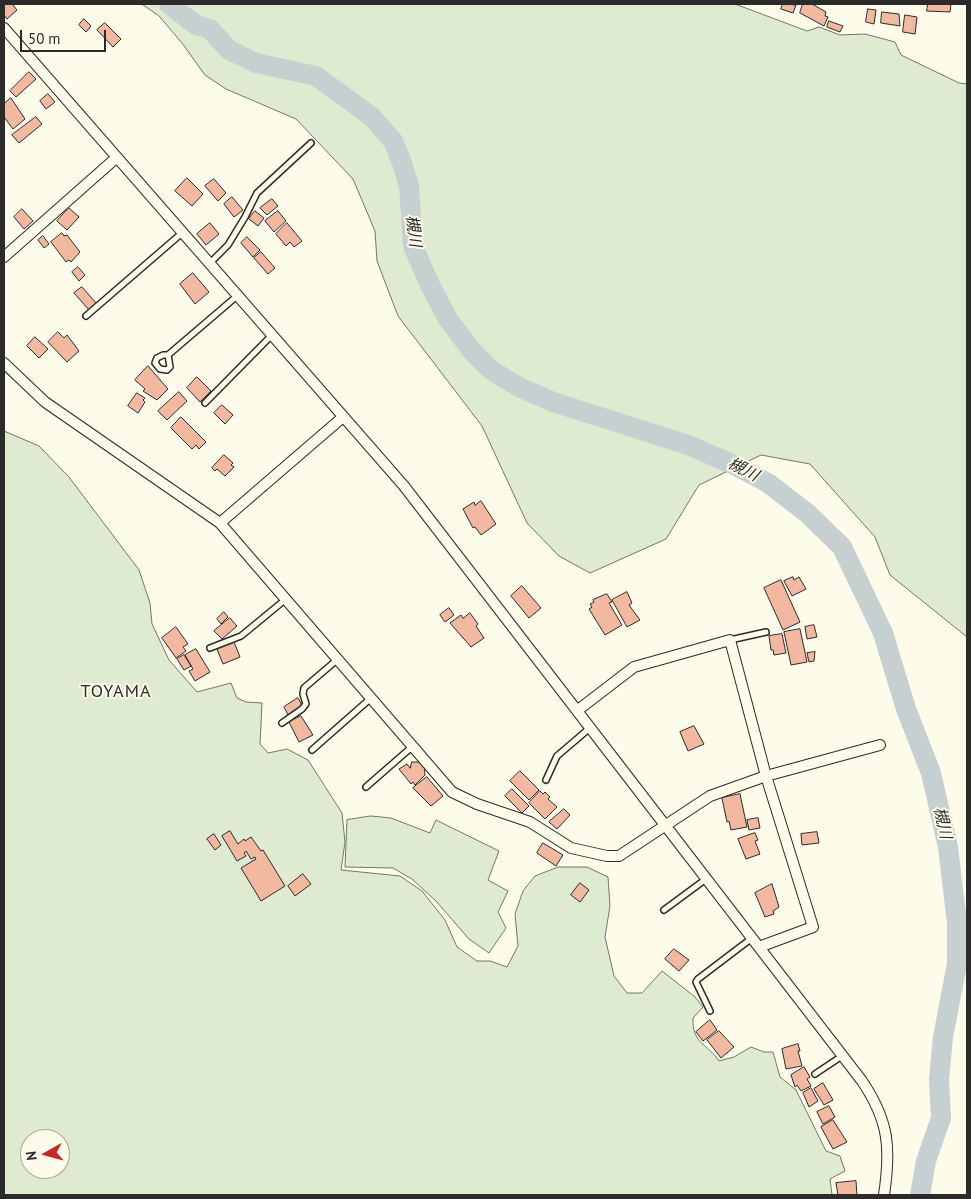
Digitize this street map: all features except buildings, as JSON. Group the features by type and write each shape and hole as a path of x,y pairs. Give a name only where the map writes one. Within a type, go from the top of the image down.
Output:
{"street":[{"path":"4,28 404,486 872,1095 884,1121 888,1142 884,1195"},
{"path":"4,257 116,158"},
{"path":"4,362 45,402 220,523 414,745 452,792 477,804 530,822 571,848 607,856 619,856 710,796 766,776 880,745"},
{"path":"220,523 343,417"},
{"path":"578,710 634,667 730,640 766,776 814,927 759,947"}],"lane":[{"path":"209,263 228,245 246,217 257,193 311,143"},
{"path":"86,316 182,233"},
{"path":"168,355 180,342 237,296"},
{"path":"205,403 272,336"},
{"path":"210,648 241,636 286,598"},
{"path":"730,640 766,632"},
{"path":"282,723 306,704 302,694 304,688 339,659"},
{"path":"312,750 372,697"},
{"path":"546,780 557,756 591,727"},
{"path":"366,787 414,745"},
{"path":"664,910 706,879"},
{"path":"710,1011 696,982 698,978 752,938"},
{"path":"815,1074 842,1056"}],"green space":[{"path":"142,4 735,4 807,31 819,27 840,35 865,34 895,42 901,55 959,83 967,84 967,637 890,575 875,537 810,464 761,455 699,485 666,539 590,573 559,556 527,523 482,426 398,316 377,261 375,231 353,179 296,119 226,89 205,75 182,43 159,16"},
{"path":"4,431 39,446 69,477 139,570 150,603 152,624 169,660 197,692 231,683 237,698 246,702 262,703 260,744 268,753 287,749 308,760 342,813 345,842 341,870 400,876 422,891 445,920 457,947 477,961 490,961 507,967 518,946 515,914 523,891 535,876 558,867 587,867 608,877 610,906 605,937 614,976 627,993 642,993 662,971 695,997 703,1007 693,1018 695,1033 701,1043 719,1061 734,1057 751,1047 764,1052 773,1052 780,1077 796,1090 826,1151 840,1156 845,1171 830,1179 832,1195 4,1195"},
{"path":"371,816 391,818 430,833 436,820 499,851 488,880 508,891 498,912 506,928 489,953 469,939 436,901 412,879 393,868 345,867 347,820"}],"waterway":[{"name":"槻川","path":"169,4 196,25 210,29 229,50 256,63 316,76 372,117 393,141 402,163 409,186 413,246 430,285 448,319 472,351 491,370 519,387 553,402 688,445 732,464 768,483 807,513 842,547 883,633 906,709 931,773 948,847 957,923 957,964 943,1037 939,1080 941,1118 926,1161 920,1195"}],"district":[{"name":"TOYAMA","path":"116,692"}]}
